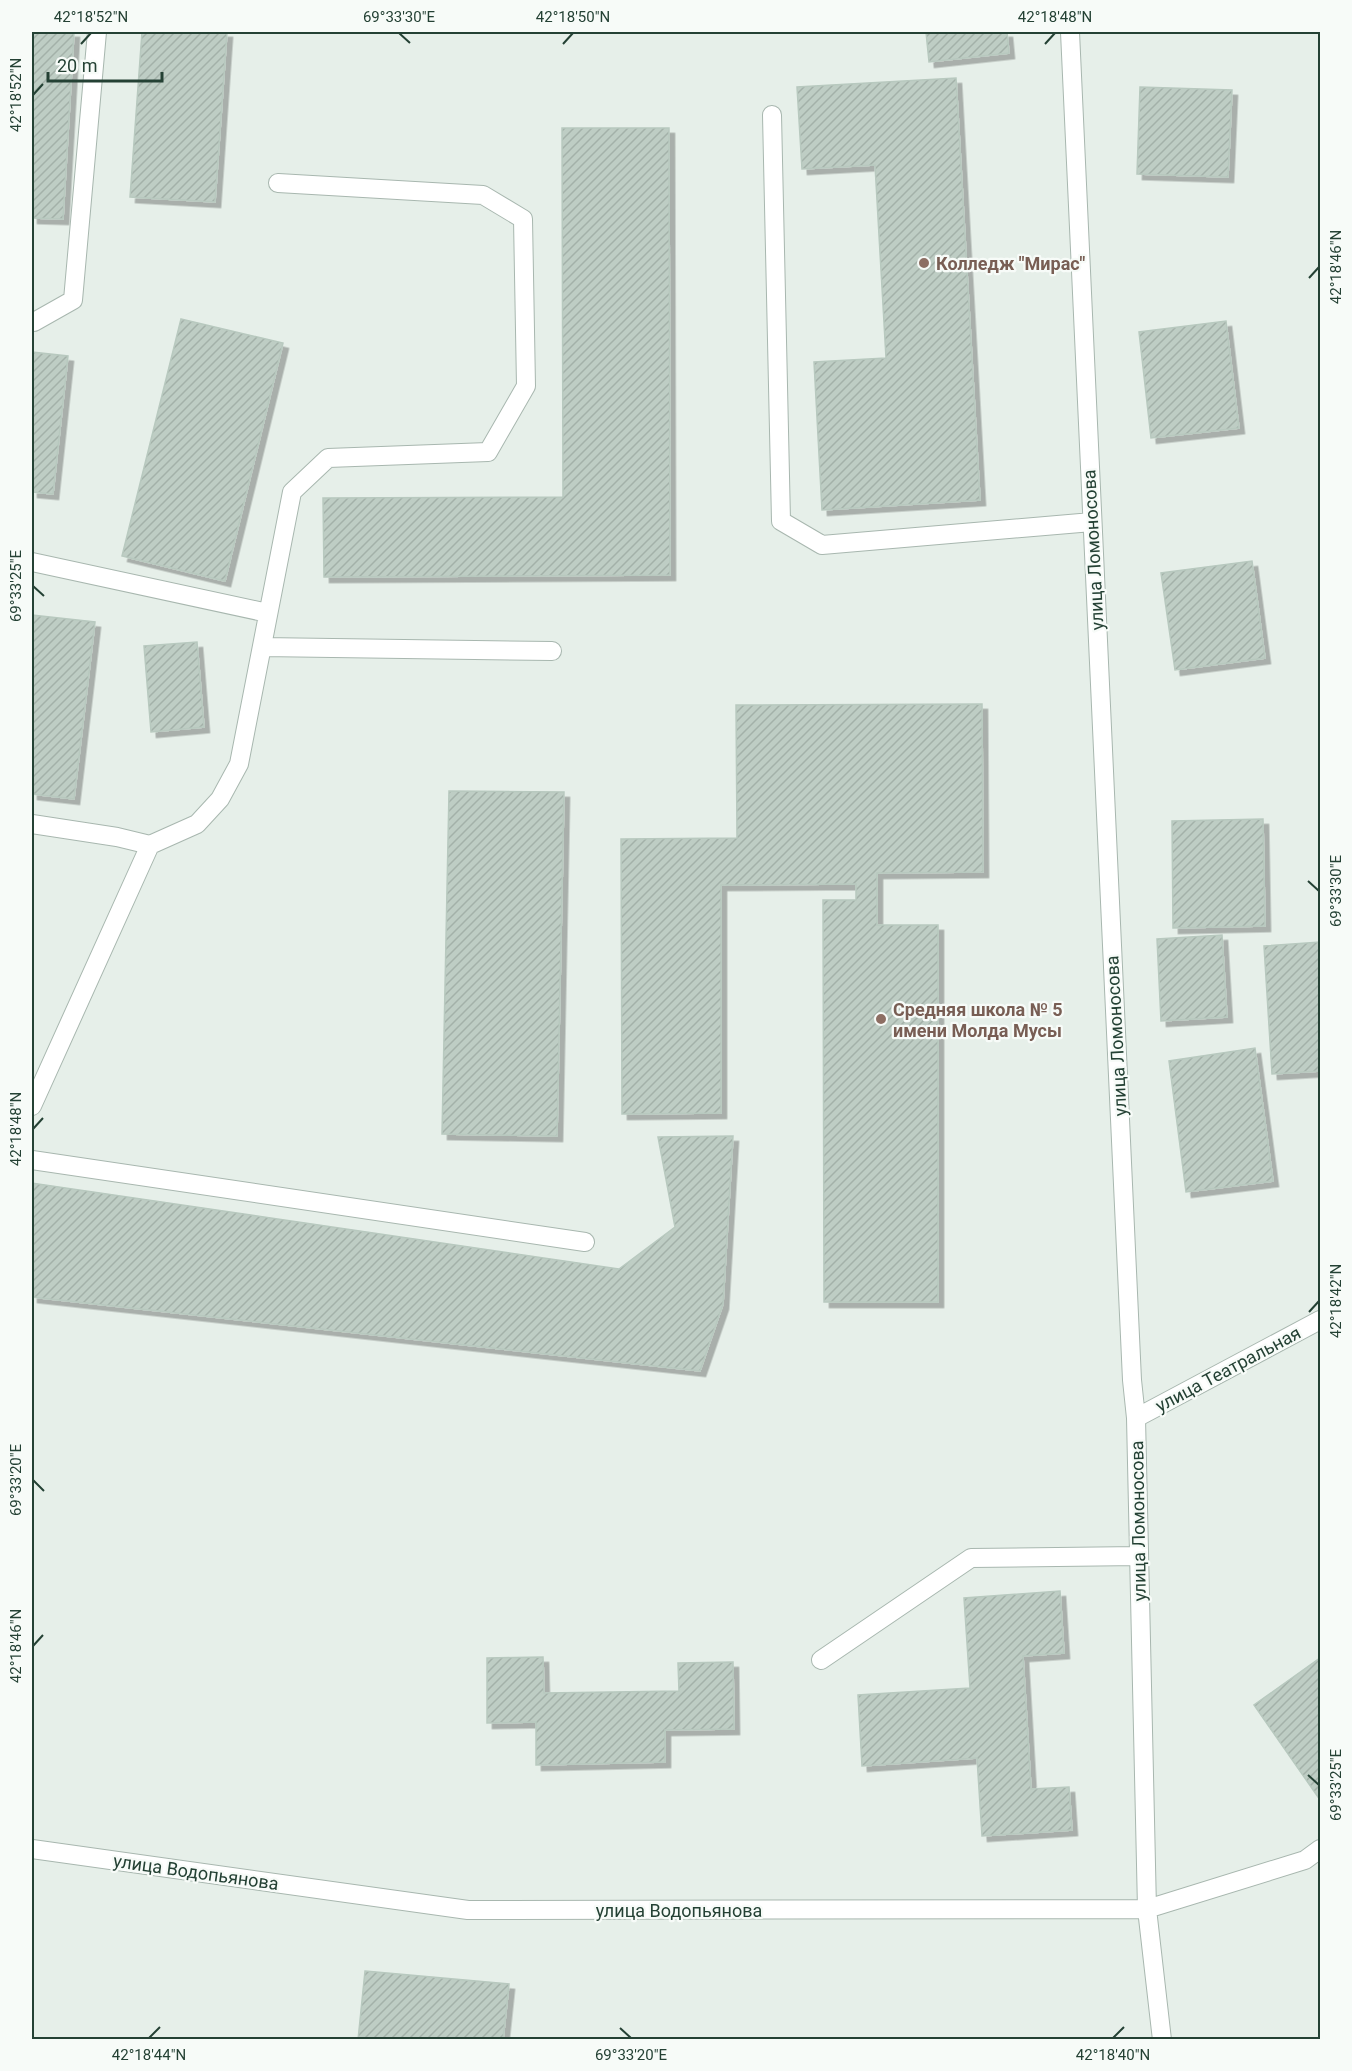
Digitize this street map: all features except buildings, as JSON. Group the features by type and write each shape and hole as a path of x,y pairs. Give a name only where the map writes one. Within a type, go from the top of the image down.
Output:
{"street":[{"path":"32,322 73,300 97,32"},
{"name":"улица Ломоносова","path":"1070,32 1132,1380 1136,1418 1146,1909 1162,2040"},
{"path":"772,115 782,521 822,545 1092,522"},
{"path":"32,824 117,837 150,845 197,824 220,799 239,764 292,492 328,458 488,452 526,386 523,219 483,195 278,183"},
{"path":"32,562 268,613"},
{"path":"262,647 552,651"},
{"path":"32,1106 150,845"},
{"path":"32,1160 585,1242"},
{"name":"улица Театральная","path":"1136,1418 1320,1320"},
{"path":"821,1660 971,1558 1139,1556"},
{"name":"улица Водопьянова","path":"32,1850 468,1910 1146,1909 1305,1860 1320,1849"}],"place":[{"name":"Колледж \"Мирас\"","path":"924,263"},
{"name":"Средняя школа № 5 имени Молда Мусы","path":"881,1019"}]}
